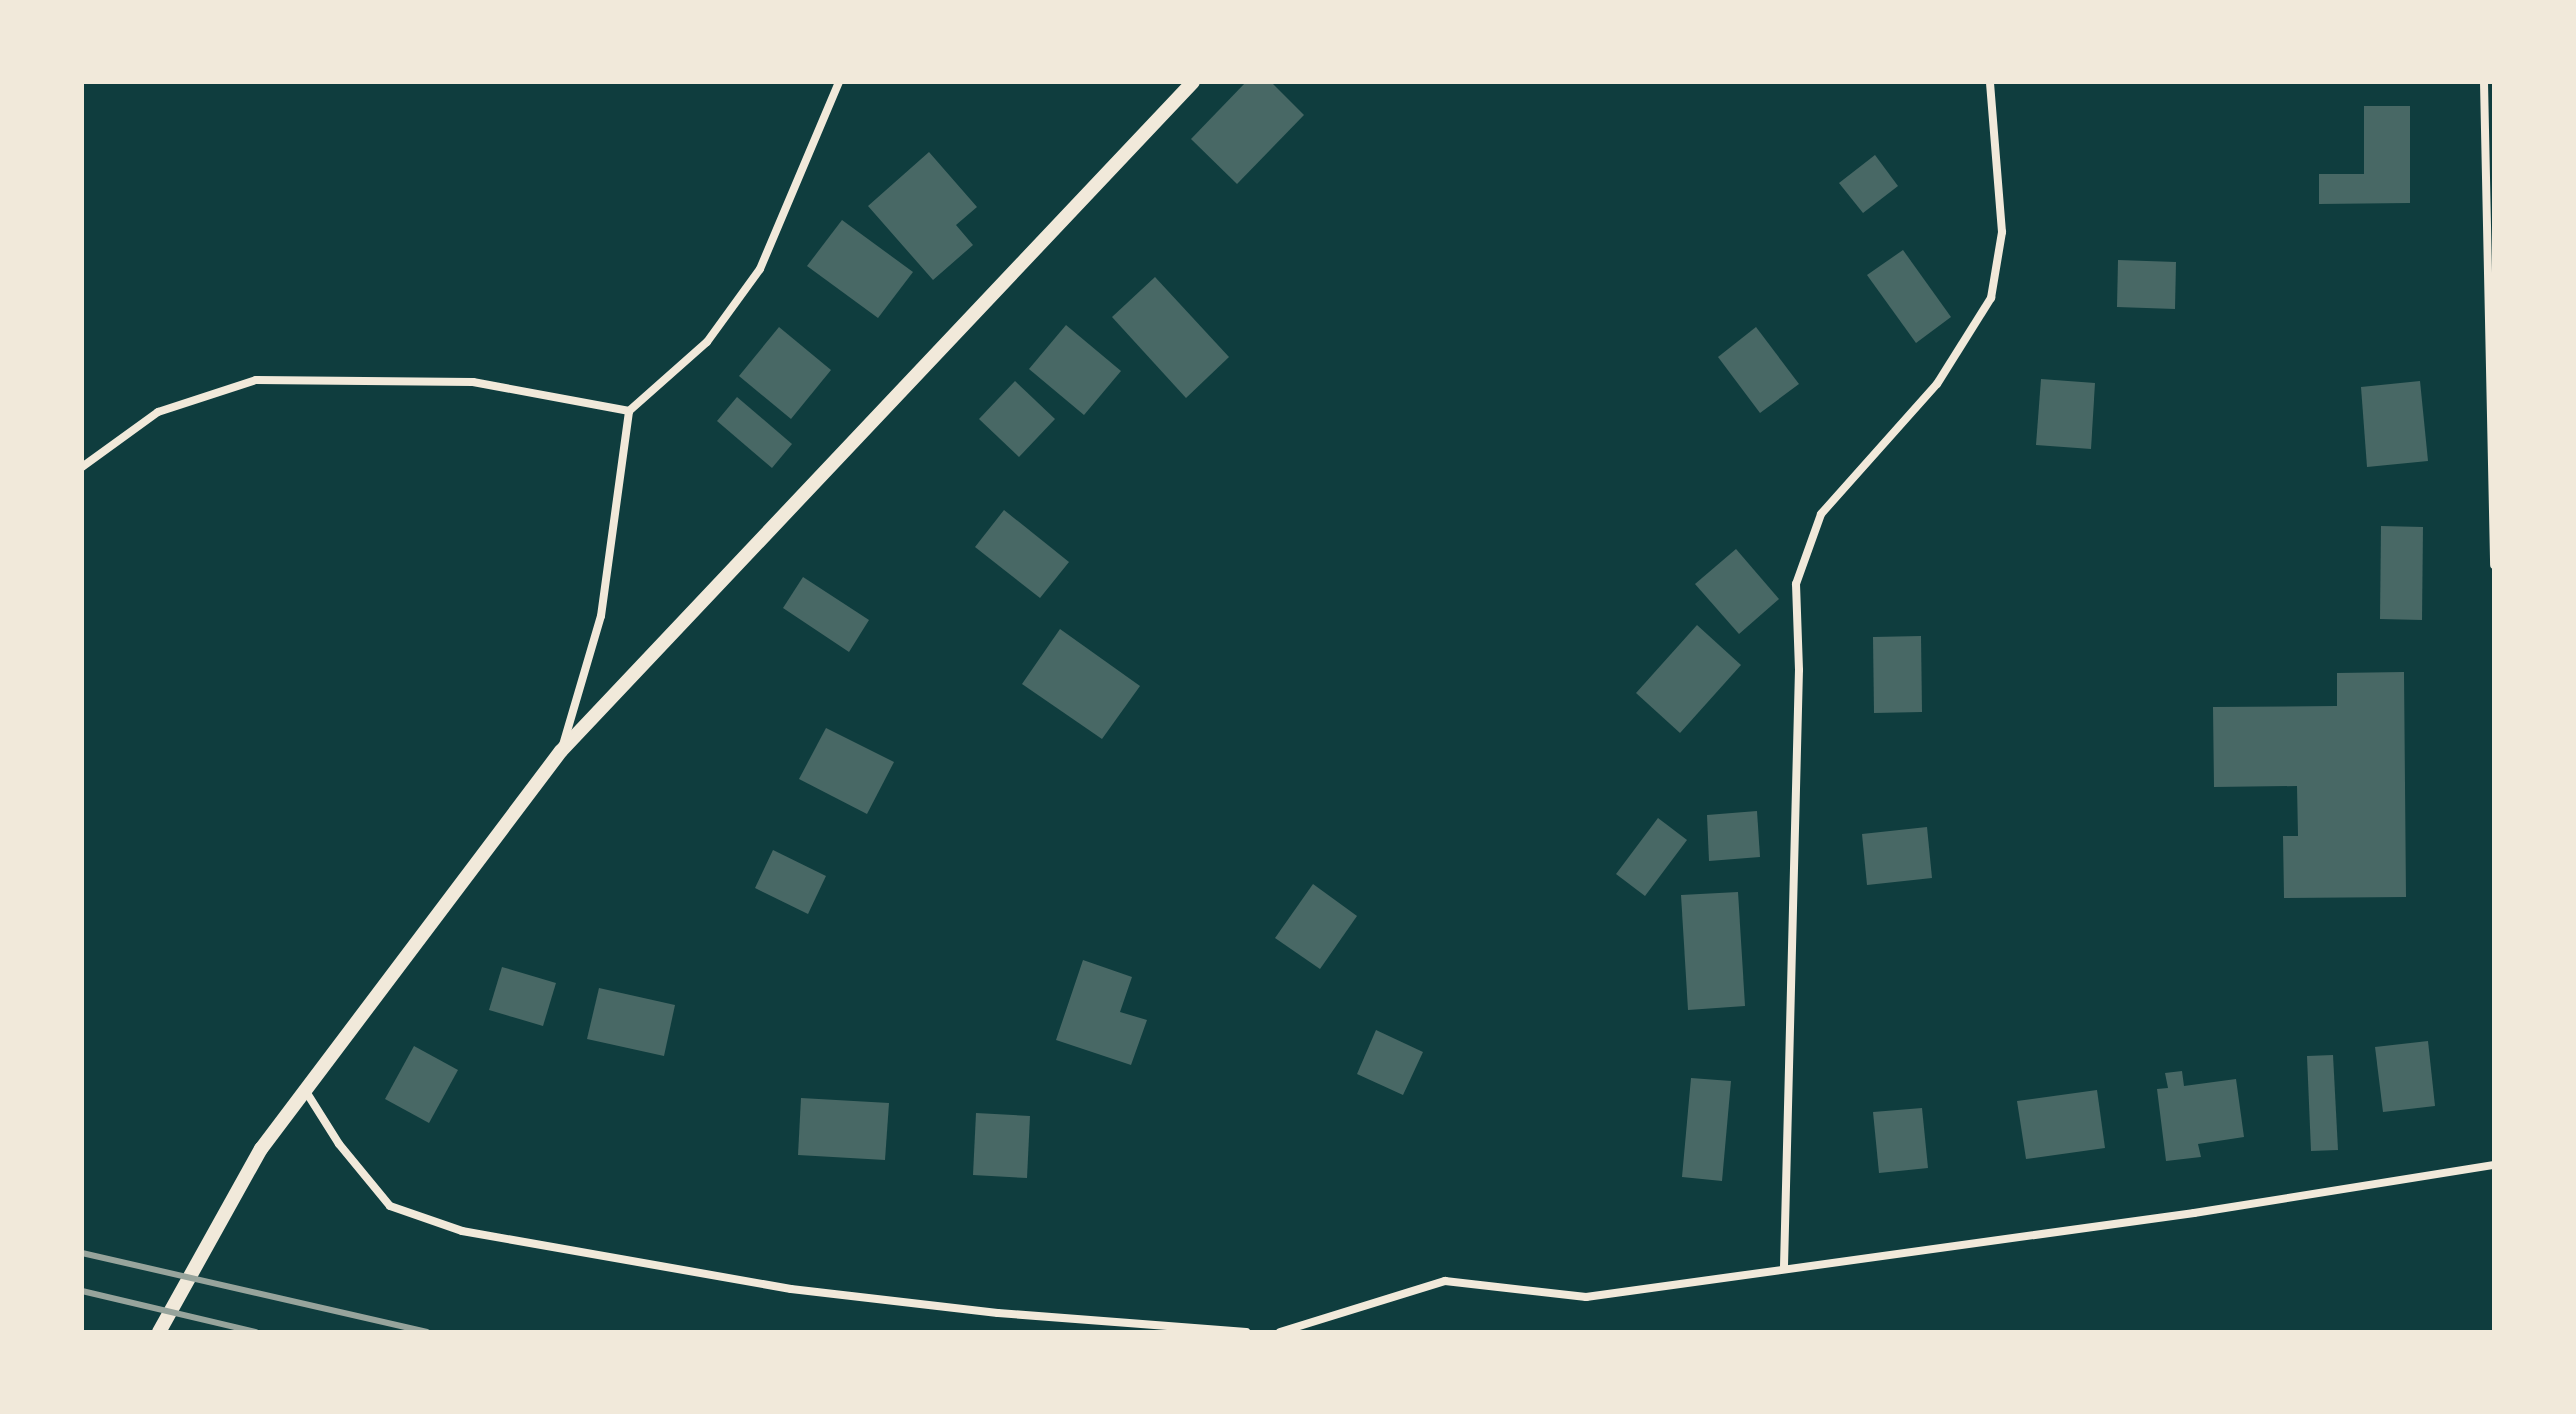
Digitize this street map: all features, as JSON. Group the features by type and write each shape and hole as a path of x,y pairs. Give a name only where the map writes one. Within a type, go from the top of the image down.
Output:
{"street":[{"path":"561,751 601,616 629,411 707,342 760,269 839,82"},
{"path":"159,1332 261,1149 561,751 1193,82"},
{"path":"1784,1266 1799,670 1796,584 1821,514 1937,384 1991,298 2002,232 1990,82"},
{"path":"2484,82 2494,565"},
{"path":"82,467 158,412 256,380 473,382 629,411"},
{"path":"305,1089 339,1144 390,1206 462,1231 791,1289 998,1313 1246,1332"},
{"path":"1280,1332 1445,1281 1586,1297 1784,1266 2194,1213 2494,1165"}],"building":[{"path":"1246,82 1271,82 1304,115 1237,184 1191,139"},
{"path":"2364,106 2410,106 2410,203 2319,204 2319,174 2364,174"},
{"path":"929,152 977,207 956,225 973,245 933,280 868,206"},
{"path":"1875,155 1898,186 1863,213 1839,183"},
{"path":"842,220 913,272 878,318 807,266"},
{"path":"1903,250 1951,317 1916,343 1867,275"},
{"path":"2118,260 2176,262 2175,309 2117,307"},
{"path":"1155,277 1229,357 1186,398 1112,317"},
{"path":"1066,325 1121,371 1084,415 1029,369"},
{"path":"779,327 831,370 791,419 739,376"},
{"path":"1756,327 1799,384 1760,413 1718,357"},
{"path":"2041,379 2095,383 2091,449 2036,445"},
{"path":"1015,381 1055,419 1019,457 979,419"},
{"path":"2420,381 2428,461 2367,467 2361,387"},
{"path":"737,397 792,444 772,468 717,421"},
{"path":"1004,510 1069,562 1040,598 975,547"},
{"path":"2381,526 2423,527 2422,620 2380,619"},
{"path":"1736,549 1779,599 1739,634 1695,584"},
{"path":"803,577 869,620 849,652 783,608"},
{"path":"1697,625 1741,665 1680,733 1636,693"},
{"path":"1060,629 1140,686 1102,739 1022,684"},
{"path":"1921,636 1922,712 1874,713 1873,637"},
{"path":"2404,672 2406,897 2284,898 2283,836 2298,836 2297,786 2214,787 2213,707 2337,706 2337,673"},
{"path":"826,728 894,762 867,814 799,779"},
{"path":"1757,811 1760,857 1709,861 1707,815"},
{"path":"1658,818 1687,840 1645,896 1616,874"},
{"path":"1927,827 1932,878 1867,885 1862,834"},
{"path":"773,850 826,876 808,914 755,888"},
{"path":"1313,884 1357,916 1320,969 1275,938"},
{"path":"1738,892 1745,1006 1688,1010 1681,895"},
{"path":"1083,960 1132,977 1120,1012 1147,1020 1131,1065 1056,1040"},
{"path":"502,967 556,983 543,1026 489,1010"},
{"path":"599,988 675,1005 664,1056 587,1039"},
{"path":"1376,1030 1423,1052 1403,1095 1357,1074"},
{"path":"2428,1041 2435,1106 2383,1112 2375,1047"},
{"path":"414,1046 458,1070 429,1123 385,1099"},
{"path":"2333,1055 2338,1150 2311,1151 2307,1056"},
{"path":"2182,1071 2184,1086 2236,1079 2244,1137 2198,1144 2201,1157 2166,1161 2157,1089 2168,1088 2165,1073"},
{"path":"1691,1078 1731,1081 1722,1181 1682,1177"},
{"path":"2097,1090 2105,1148 2026,1159 2017,1101"},
{"path":"801,1098 889,1103 885,1160 798,1155"},
{"path":"1922,1108 1928,1168 1879,1173 1873,1112"},
{"path":"976,1113 1030,1116 1027,1178 973,1175"}],"railway":[{"path":"82,1253 427,1332"},
{"path":"82,1291 256,1332"}]}
